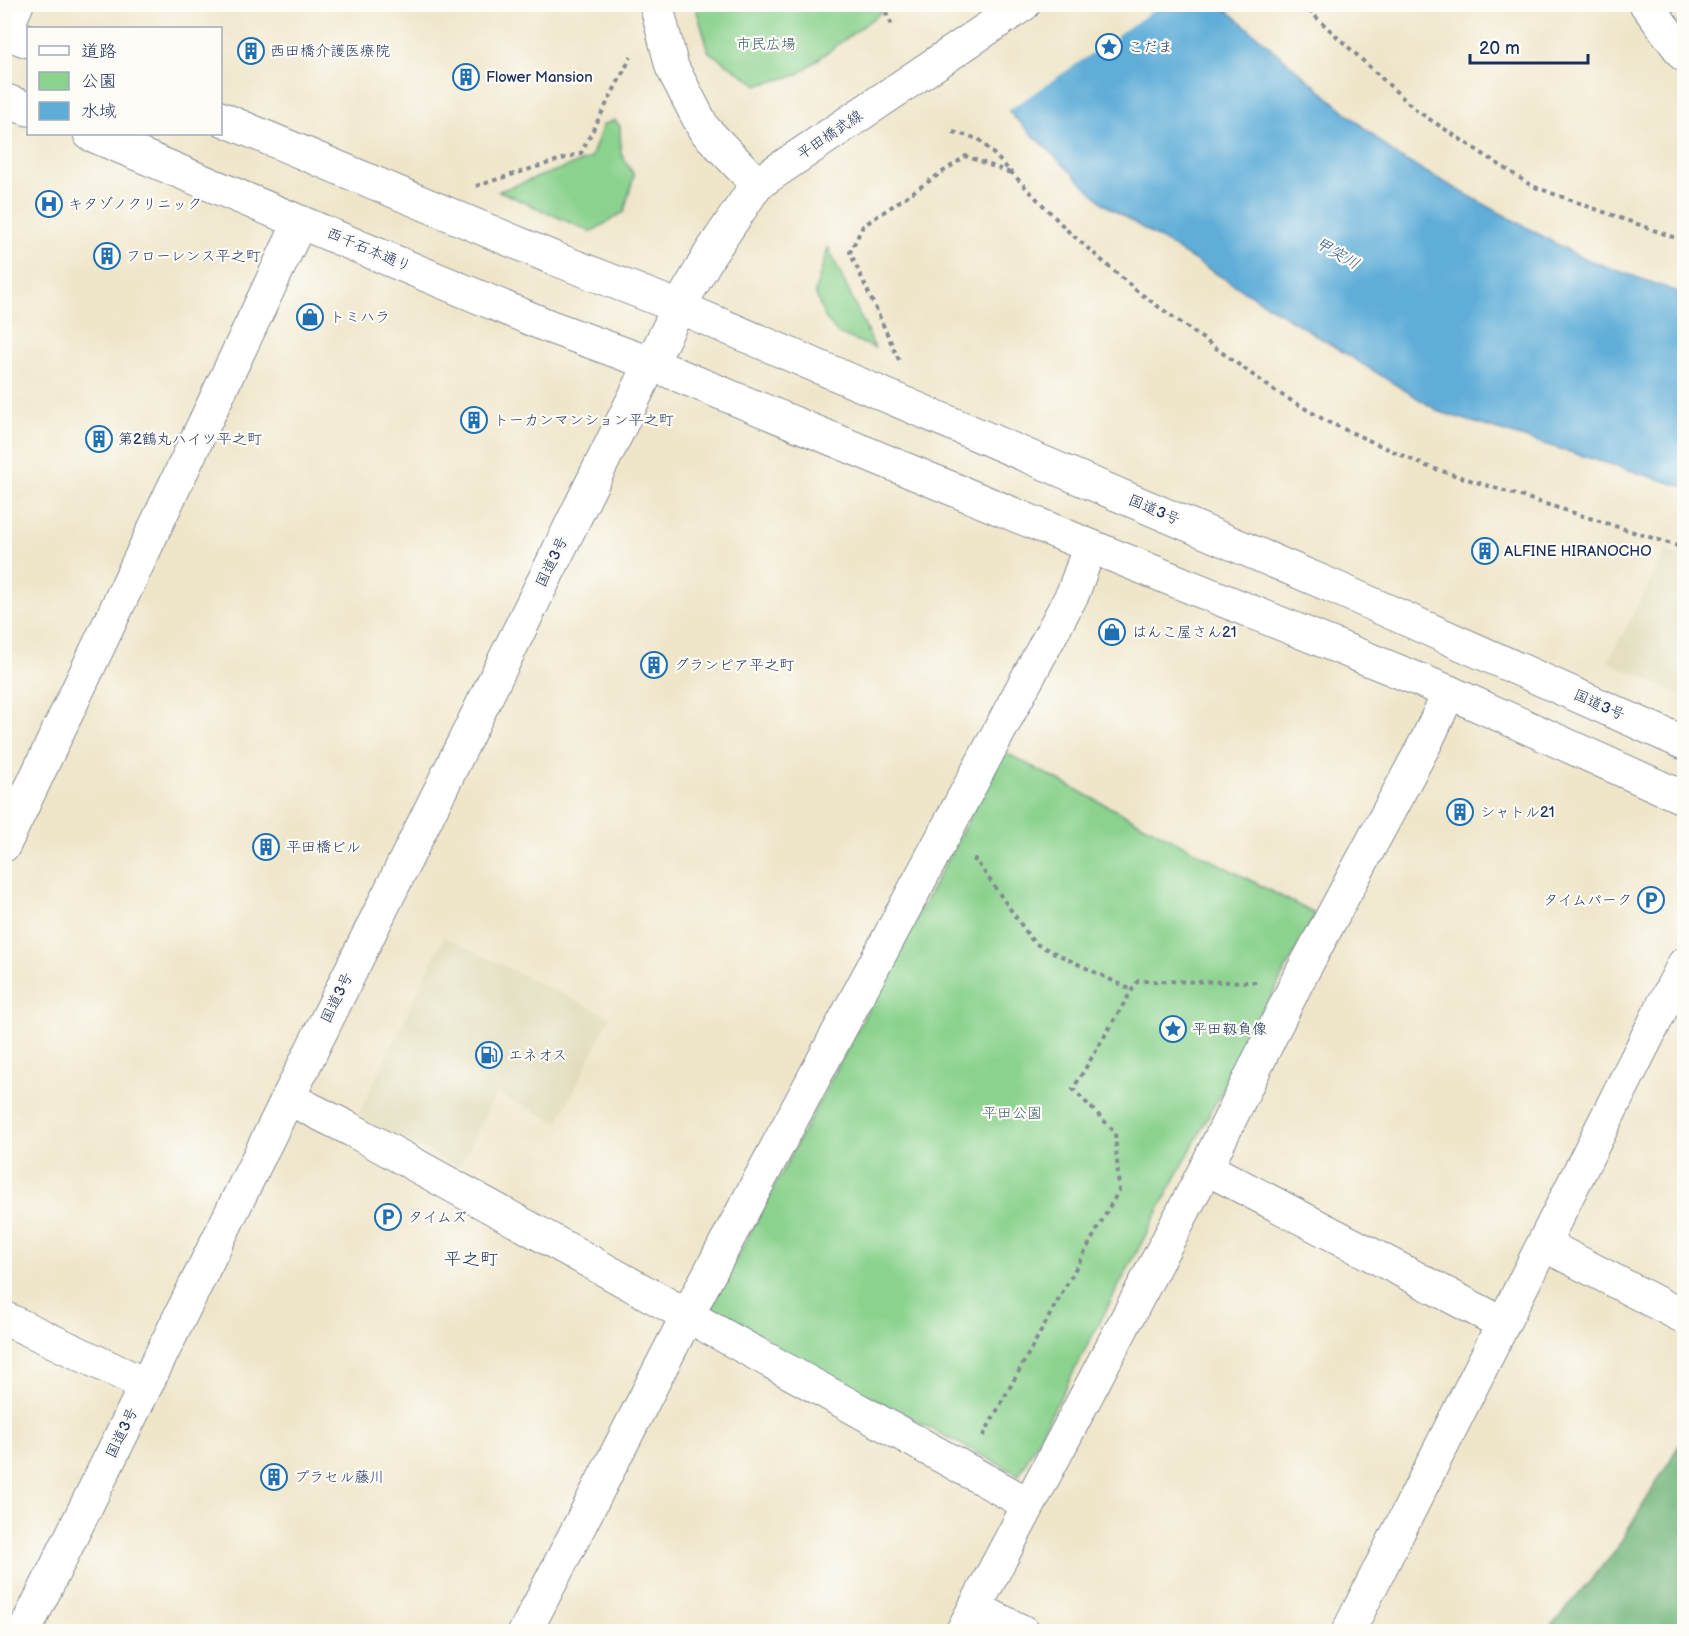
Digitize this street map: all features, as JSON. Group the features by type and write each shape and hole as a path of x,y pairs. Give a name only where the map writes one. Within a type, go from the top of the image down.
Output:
{"main road":[{"path":"17,4 5,32 27,41"},
{"path":"656,4 672,68 704,129 757,184"},
{"name":"平田橋武線","path":"679,307 710,254 757,184 1024,4"},
{"path":"1646,4 1684,54"},
{"path":"4,100 27,109"},
{"path":"222,119 553,258 679,307"},
{"name":"西千石本通り","path":"92,135 548,326 649,363"},
{"path":"4,845 300,222"},
{"name":"国道3号","path":"24,1632 649,363 679,307 1334,587 1684,743"},
{"path":"649,363 1449,692 1684,798"},
{"path":"525,1632 686,1317 1073,592 1090,546"},
{"path":"1023,1632 968,1620 1206,1168 1297,982 1427,740 1449,692"},
{"path":"1348,1632 1502,1323 1545,1245 1684,964"},
{"path":"288,1098 352,1130 686,1317 1028,1504"},
{"path":"1206,1168 1502,1323"},
{"path":"1545,1245 1684,1317"},
{"path":"4,1318 146,1385"}],"path":[{"path":"882,4 893,27"},
{"path":"1302,4 1418,111 1532,186 1684,241"},
{"path":"474,186 581,153 634,51"},
{"path":"953,132 979,139 1068,231 1137,291 1275,391 1328,422 1426,466 1684,548"},
{"path":"901,364 850,252 863,226 966,156 1017,176"},
{"path":"970,870 975,859 1034,943 1132,990"},
{"path":"980,1440 1119,1190 1115,1132 1074,1089 1138,981 1297,982"}],"shaded area":[{"path":"1666,551 1684,557 1684,695 1608,662"},
{"name":"エネオス","path":"444,937 610,1017 558,1123 496,1093 460,1167 357,1117"}],"green space":[{"name":"市民広場","path":"695,4 891,5 797,75 758,85 709,52"},
{"path":"615,120 620,126 621,154 634,175 624,212 591,232 499,191 591,158 603,125"},
{"path":"828,247 875,348 837,333 824,316 815,292"},
{"name":"平田公園","path":"1004,752 1315,914 1019,1475 708,1312"},
{"path":"1684,1437 1684,1631 1547,1631 1614,1553"}],"water":[{"name":"甲突川","path":"933,5 1221,5 1397,156 1580,257 1684,294 1684,487 1440,412 1105,205 1012,115"}],"pier":[{"path":"930,4 1162,5 1117,35 1116,44 1110,51 1101,54 1094,52 1006,112"}],"place":[{"name":"こだま","path":"1109,47"},
{"name":"西田橋介護医療院","path":"251,51"},
{"name":"Flower Mansion","path":"466,77"},
{"name":"キタゾノクリニック","path":"49,204"},
{"name":"フローレンス平之町","path":"107,256"},
{"name":"トミハラ","path":"310,317"},
{"name":"トーカンマンション平之町","path":"474,420"},
{"name":"第2鶴丸ハイツ平之町","path":"99,439"},
{"name":"ALFINE HIRANOCHO","path":"1485,551"},
{"name":"はんこ屋さん21","path":"1112,632"},
{"name":"グランピア平之町","path":"654,665"},
{"name":"シャトル21","path":"1460,812"},
{"name":"平田橋ビル","path":"266,847"},
{"name":"タイムパーク","path":"1651,900"},
{"name":"平田靱負像","path":"1173,1029"},
{"name":"エネオス","path":"489,1055"},
{"name":"タイムズ","path":"388,1217"},
{"name":"プラセル藤川","path":"274,1477"}],"district":[{"name":"平之町","path":"471,1259"}]}
